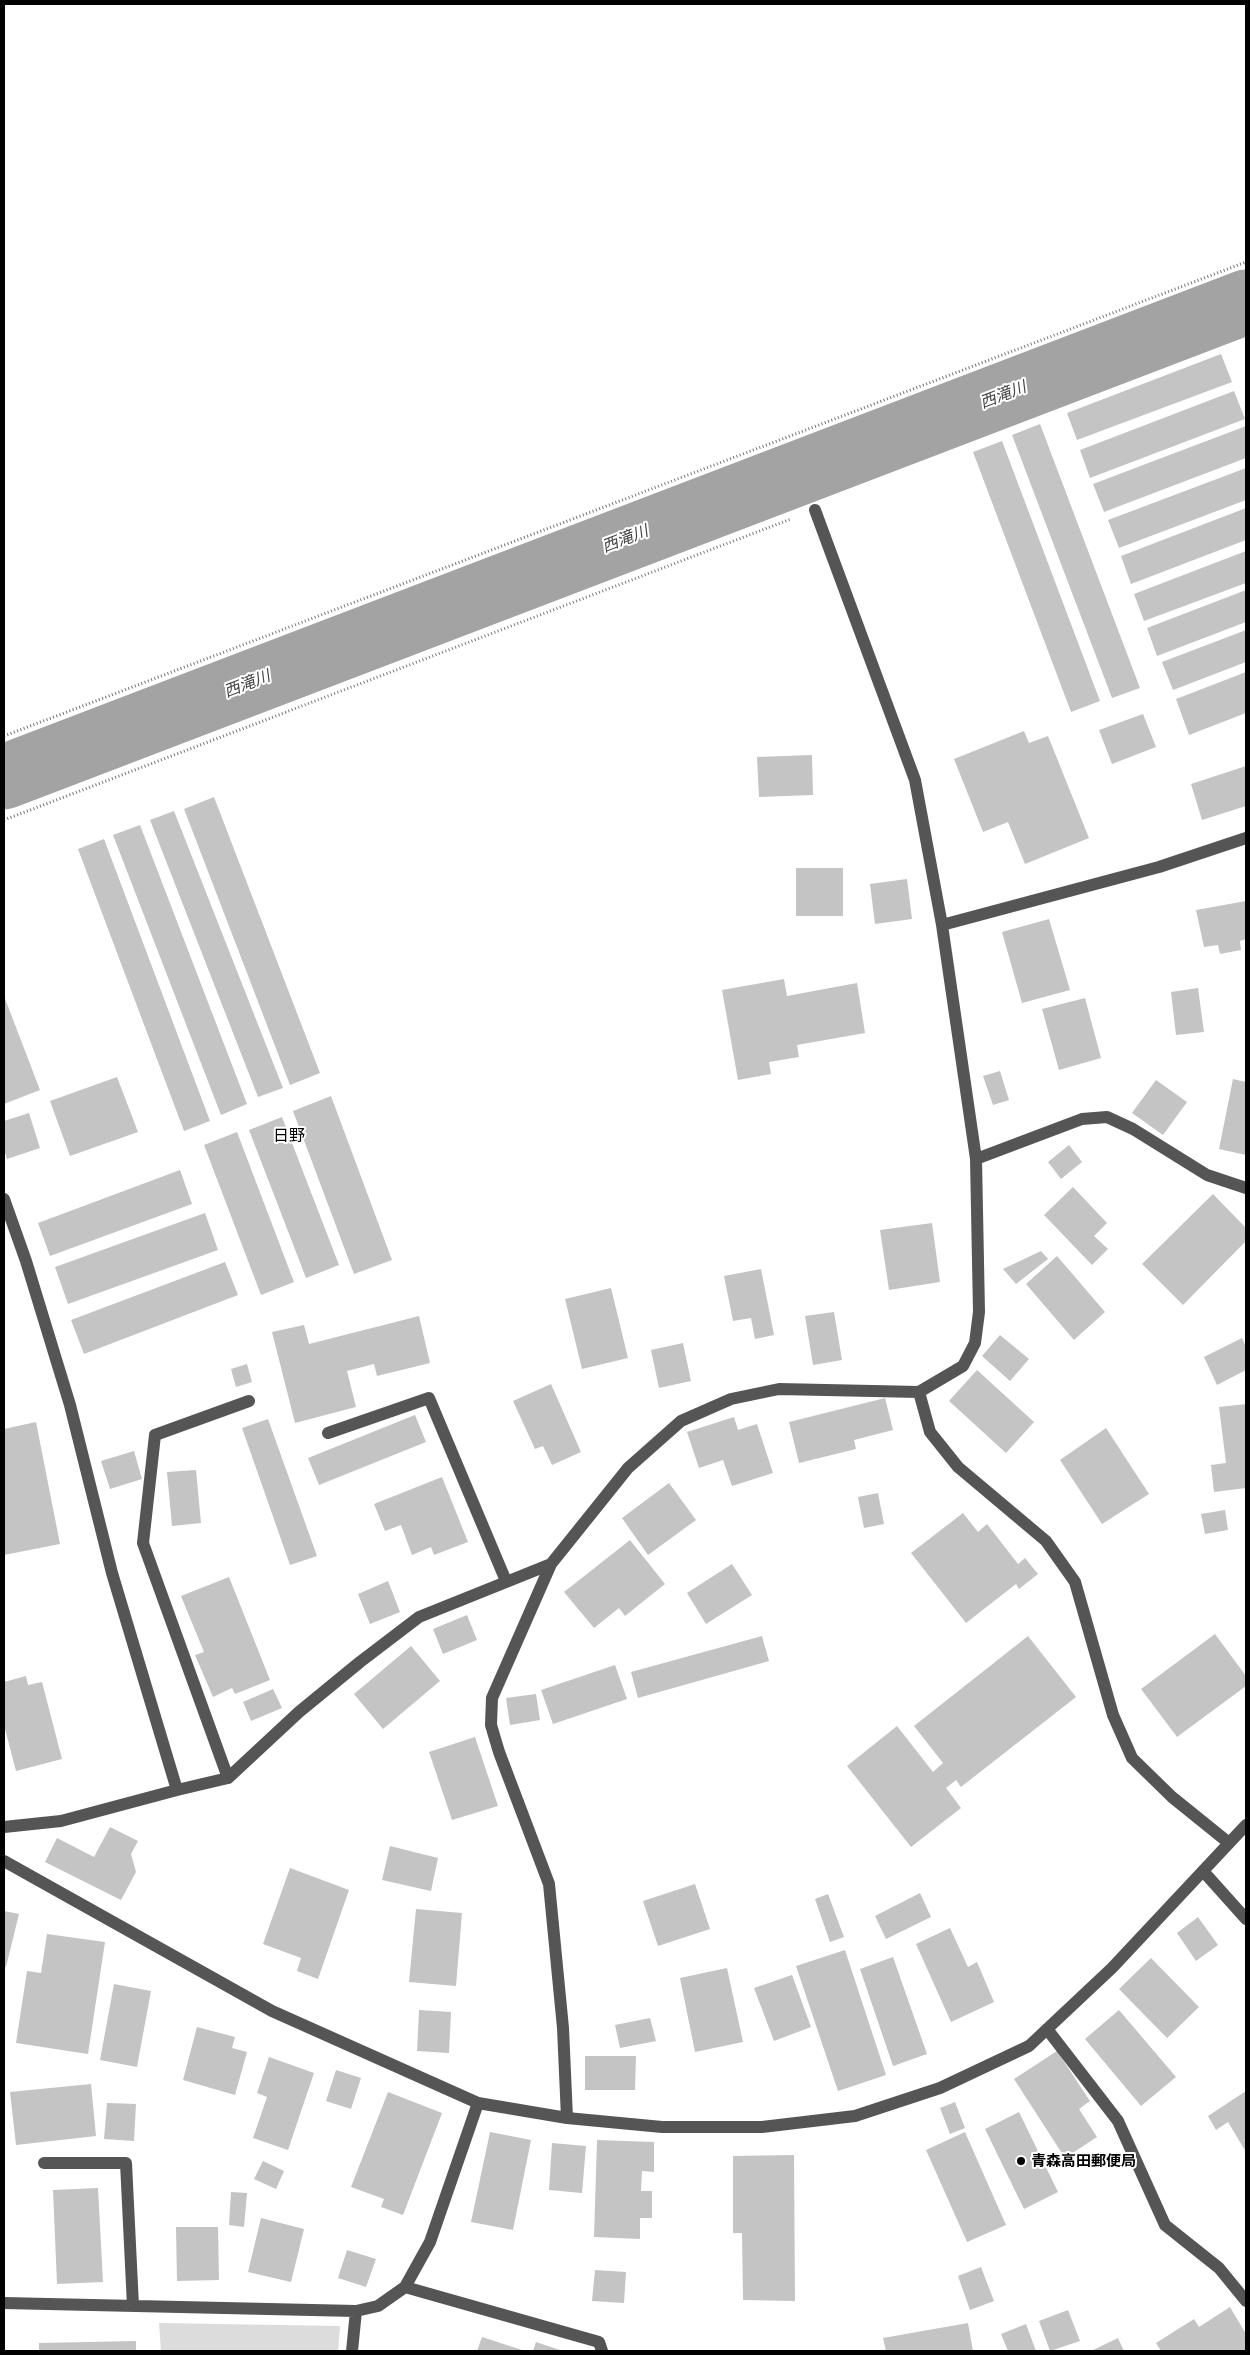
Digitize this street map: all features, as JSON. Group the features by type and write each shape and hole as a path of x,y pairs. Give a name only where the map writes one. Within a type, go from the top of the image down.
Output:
{"street":[{"path":"567,2118 557,1957 549,1884 498,1752 491,1725 492,1698 551,1564 628,1468 680,1422 731,1399 779,1389 919,1392 963,1366 975,1343 979,1312 976,1158 942,925 914,780 815,510"},
{"path":"942,925 1159,867 1246,838"},
{"path":"976,1158 1082,1119 1108,1117 1133,1129 1207,1175 1246,1188"},
{"path":"4,1199 26,1261 70,1404 112,1573 176,1790"},
{"path":"919,1392 930,1432 958,1467 1046,1541 1075,1582 1113,1715 1132,1758 1172,1797 1229,1843"},
{"path":"328,1433 429,1398 506,1581"},
{"path":"228,1778 143,1543 156,1434 249,1401"},
{"path":"4,1828 61,1821 228,1778 300,1712 360,1662 419,1617 551,1564"},
{"path":"4,1861 272,2011 478,2102 567,2118 662,2127 762,2126 855,2116 940,2088 1029,2046 1112,1968 1246,1825"},
{"path":"1203,1871 1246,1919"},
{"path":"1047,2029 1118,2121 1165,2226 1219,2268 1246,2302"},
{"path":"4,2303 356,2311 378,2306 405,2287 430,2242 478,2102"},
{"path":"44,2163 126,2163 133,2306"},
{"path":"405,2287 599,2342 602,2351"},
{"path":"352,2351 356,2311"}],"path":[{"path":"4,736 1246,262"},
{"path":"4,820 815,510"}],"shaded area":[{"path":"159,2323 340,2326 338,2351 161,2351"}],"building":[{"path":"1221,354 1232,382 1077,440 1067,413"},
{"path":"1234,391 1245,419 1090,478 1080,450"},
{"path":"1040,424 1140,688 1112,698 1012,435"},
{"path":"1246,426 1246,458 1104,512 1093,484"},
{"path":"1002,441 1100,701 1071,712 973,452"},
{"path":"1246,468 1246,500 1119,548 1108,520"},
{"path":"1246,508 1246,540 1131,584 1121,556"},
{"path":"1246,551 1246,583 1144,621 1134,594"},
{"path":"1246,590 1246,622 1157,656 1147,628"},
{"path":"1246,630 1246,662 1173,690 1162,662"},
{"path":"1246,672 1246,713 1189,735 1176,699"},
{"path":"1143,714 1156,747 1112,764 1099,730"},
{"path":"1024,731 1029,743 1048,736 1089,838 1025,864 1008,822 983,832 954,759"},
{"path":"812,755 813,795 759,797 757,757"},
{"path":"1246,766 1246,806 1202,820 1191,784"},
{"path":"214,797 320,1073 290,1085 184,809"},
{"path":"174,811 283,1088 258,1097 150,820"},
{"path":"140,825 247,1104 221,1115 113,835"},
{"path":"104,839 210,1121 184,1131 78,849"},
{"path":"796,868 843,868 843,916 796,916"},
{"path":"907,879 912,919 875,924 870,884"},
{"path":"1246,901 1246,939 1240,941 1241,950 1220,954 1218,945 1204,947 1196,910"},
{"path":"1049,919 1070,990 1022,1003 1002,932"},
{"path":"784,979 787,996 857,983 865,1033 797,1045 799,1057 769,1062 771,1074 738,1080 722,990"},
{"path":"1198,988 1204,1032 1176,1035 1171,992"},
{"path":"4,996 40,1090 4,1104"},
{"path":"1085,998 1101,1058 1059,1070 1042,1009"},
{"path":"1000,1071 1009,1100 993,1105 983,1076"},
{"path":"117,1077 138,1132 70,1156 50,1101"},
{"path":"1233,1079 1246,1082 1246,1155 1219,1149"},
{"path":"1156,1080 1187,1102 1163,1135 1132,1113"},
{"path":"331,1096 392,1260 354,1274 293,1111"},
{"path":"29,1113 40,1148 7,1159 4,1149 4,1121"},
{"path":"282,1117 339,1265 306,1278 249,1130"},
{"path":"237,1132 294,1282 261,1295 204,1145"},
{"path":"1069,1145 1082,1162 1061,1179 1048,1162"},
{"path":"180,1170 192,1204 50,1256 38,1223"},
{"path":"1073,1187 1107,1223 1094,1236 1108,1249 1092,1265 1044,1215"},
{"path":"1213,1194 1246,1228 1246,1241 1183,1305 1142,1264"},
{"path":"205,1213 218,1250 68,1304 55,1267"},
{"path":"932,1223 940,1282 889,1290 880,1230"},
{"path":"1041,1251 1048,1259 1016,1284 1003,1269"},
{"path":"1057,1256 1105,1312 1074,1340 1026,1284"},
{"path":"225,1262 238,1295 84,1354 71,1320"},
{"path":"761,1269 774,1335 755,1339 751,1318 733,1321 724,1276"},
{"path":"611,1288 628,1358 582,1369 565,1299"},
{"path":"834,1312 842,1360 813,1365 805,1316"},
{"path":"419,1316 430,1363 377,1376 374,1364 347,1371 356,1407 295,1423 272,1332 304,1325 309,1344"},
{"path":"1000,1335 1029,1359 1010,1381 982,1356"},
{"path":"1242,1338 1246,1347 1246,1370 1217,1385 1204,1357"},
{"path":"683,1343 691,1381 659,1388 651,1350"},
{"path":"247,1364 252,1382 236,1387 231,1369"},
{"path":"977,1370 1034,1422 1006,1453 949,1401"},
{"path":"551,1384 581,1452 552,1465 543,1446 535,1449 513,1401"},
{"path":"885,1398 893,1430 854,1440 856,1449 799,1463 789,1422"},
{"path":"1246,1404 1246,1488 1214,1492 1211,1465 1226,1463 1219,1407"},
{"path":"415,1415 426,1442 319,1485 308,1458"},
{"path":"734,1417 738,1430 757,1424 773,1473 732,1486 723,1460 699,1468 687,1432"},
{"path":"268,1419 317,1556 290,1565 242,1428"},
{"path":"36,1422 60,1544 4,1555 4,1429"},
{"path":"1106,1428 1149,1494 1102,1524 1060,1460"},
{"path":"134,1451 142,1479 110,1489 101,1461"},
{"path":"196,1470 201,1523 172,1526 167,1472"},
{"path":"442,1477 468,1542 434,1555 431,1547 412,1555 401,1525 385,1531 374,1504"},
{"path":"669,1483 696,1520 648,1555 622,1518"},
{"path":"878,1493 884,1524 864,1528 858,1497"},
{"path":"1225,1510 1228,1530 1205,1534 1201,1514"},
{"path":"963,1513 978,1532 987,1524 1018,1564 1025,1558 1038,1574 1019,1589 1016,1584 966,1623 911,1553"},
{"path":"630,1540 665,1584 625,1616 619,1608 594,1628 564,1592"},
{"path":"732,1564 752,1595 706,1624 687,1593"},
{"path":"229,1577 270,1680 235,1694 232,1688 213,1697 195,1655 204,1652 181,1596"},
{"path":"388,1581 400,1612 370,1624 358,1594"},
{"path":"467,1615 477,1640 443,1654 433,1629"},
{"path":"1215,1634 1246,1676 1246,1686 1177,1737 1141,1689"},
{"path":"762,1636 769,1661 638,1698 631,1672"},
{"path":"1028,1636 1076,1697 961,1787 956,1780 946,1788 961,1808 911,1847 847,1766 897,1726 933,1772 943,1763 914,1726"},
{"path":"411,1646 440,1681 383,1729 354,1694"},
{"path":"615,1665 627,1699 553,1724 541,1690"},
{"path":"26,1676 28,1685 42,1682 62,1759 16,1771 4,1725 4,1682"},
{"path":"273,1689 282,1708 251,1721 243,1702"},
{"path":"536,1694 540,1720 510,1725 506,1698"},
{"path":"475,1737 498,1806 452,1820 429,1752"},
{"path":"110,1827 138,1841 131,1854 136,1872 121,1900 45,1862 57,1838 94,1857"},
{"path":"390,1846 438,1858 431,1891 382,1880"},
{"path":"290,1868 349,1890 318,1979 297,1971 301,1958 263,1944"},
{"path":"695,1884 710,1929 658,1946 643,1901"},
{"path":"920,1893 931,1917 886,1939 875,1916"},
{"path":"828,1894 844,1937 830,1942 815,1899"},
{"path":"416,1909 462,1913 456,1986 409,1982"},
{"path":"4,1911 19,1914 6,1967 4,1966"},
{"path":"1198,1917 1218,1945 1196,1961 1177,1933"},
{"path":"950,1928 968,1967 977,1962 994,2002 951,2022 916,1944"},
{"path":"47,1934 105,1942 88,2054 16,2043 27,1971 41,1973"},
{"path":"845,1950 886,2075 838,2091 796,1966"},
{"path":"893,1957 927,2054 893,2066 860,1969"},
{"path":"1151,1958 1199,2007 1167,2038 1119,1989"},
{"path":"727,1968 743,2042 695,2052 680,1978"},
{"path":"792,1975 811,2027 774,2041 754,1988"},
{"path":"114,1984 151,1991 137,2067 100,2060"},
{"path":"419,2010 451,2012 449,2053 417,2051"},
{"path":"1119,2010 1176,2077 1141,2106 1085,2039"},
{"path":"650,2018 656,2041 620,2048 615,2025"},
{"path":"197,2027 235,2037 232,2048 247,2052 235,2095 183,2080"},
{"path":"1057,2051 1090,2101 1079,2109 1097,2137 1065,2158 1014,2079"},
{"path":"585,2056 636,2056 635,2090 585,2090"},
{"path":"269,2057 314,2073 288,2150 253,2138 267,2097 257,2093"},
{"path":"336,2070 361,2078 351,2109 326,2101"},
{"path":"91,2084 96,2136 16,2145 10,2092"},
{"path":"1246,2091 1246,2152 1228,2122 1216,2130 1208,2116"},
{"path":"388,2092 442,2113 403,2215 381,2207 384,2199 351,2187"},
{"path":"955,2102 965,2128 950,2134 940,2108"},
{"path":"107,2103 136,2104 134,2141 104,2139"},
{"path":"1019,2112 1058,2192 1024,2209 985,2129"},
{"path":"490,2132 531,2140 513,2230 471,2222"},
{"path":"965,2132 1006,2225 967,2242 926,2150"},
{"path":"597,2140 654,2142 654,2172 642,2171 641,2191 652,2191 652,2218 640,2218 640,2239 594,2237"},
{"path":"552,2143 586,2146 582,2193 549,2190"},
{"path":"794,2155 795,2301 743,2300 742,2233 733,2233 733,2156"},
{"path":"263,2161 284,2171 276,2189 254,2179"},
{"path":"98,2188 103,2282 57,2284 53,2190"},
{"path":"231,2192 247,2193 244,2227 229,2225"},
{"path":"261,2218 304,2229 291,2282 248,2272"},
{"path":"176,2227 218,2227 219,2280 177,2281"},
{"path":"347,2250 376,2259 366,2287 338,2278"},
{"path":"981,2267 994,2301 970,2310 958,2276"},
{"path":"595,2270 626,2272 624,2303 592,2301"},
{"path":"1230,2307 1246,2334 1246,2351 1161,2351 1156,2343 1194,2319 1199,2327"},
{"path":"1068,2310 1080,2341 1050,2351 1039,2321"},
{"path":"968,2323 973,2351 886,2351 883,2338"},
{"path":"1026,2324 1036,2351 1008,2351 1001,2334"},
{"path":"482,2337 525,2351 477,2351"},
{"path":"1118,2338 1124,2351 1091,2351"},
{"path":"136,2341 136,2351 39,2351 39,2343"},
{"path":"536,2342 563,2351 533,2351"}],"waterway":[{"name":"西滝川","path":"4,777 1246,302"}],"place":[{"name":"青森高田郵便局","path":"1021,2161"}],"district":[{"name":"日野","path":"289,1136"}]}
